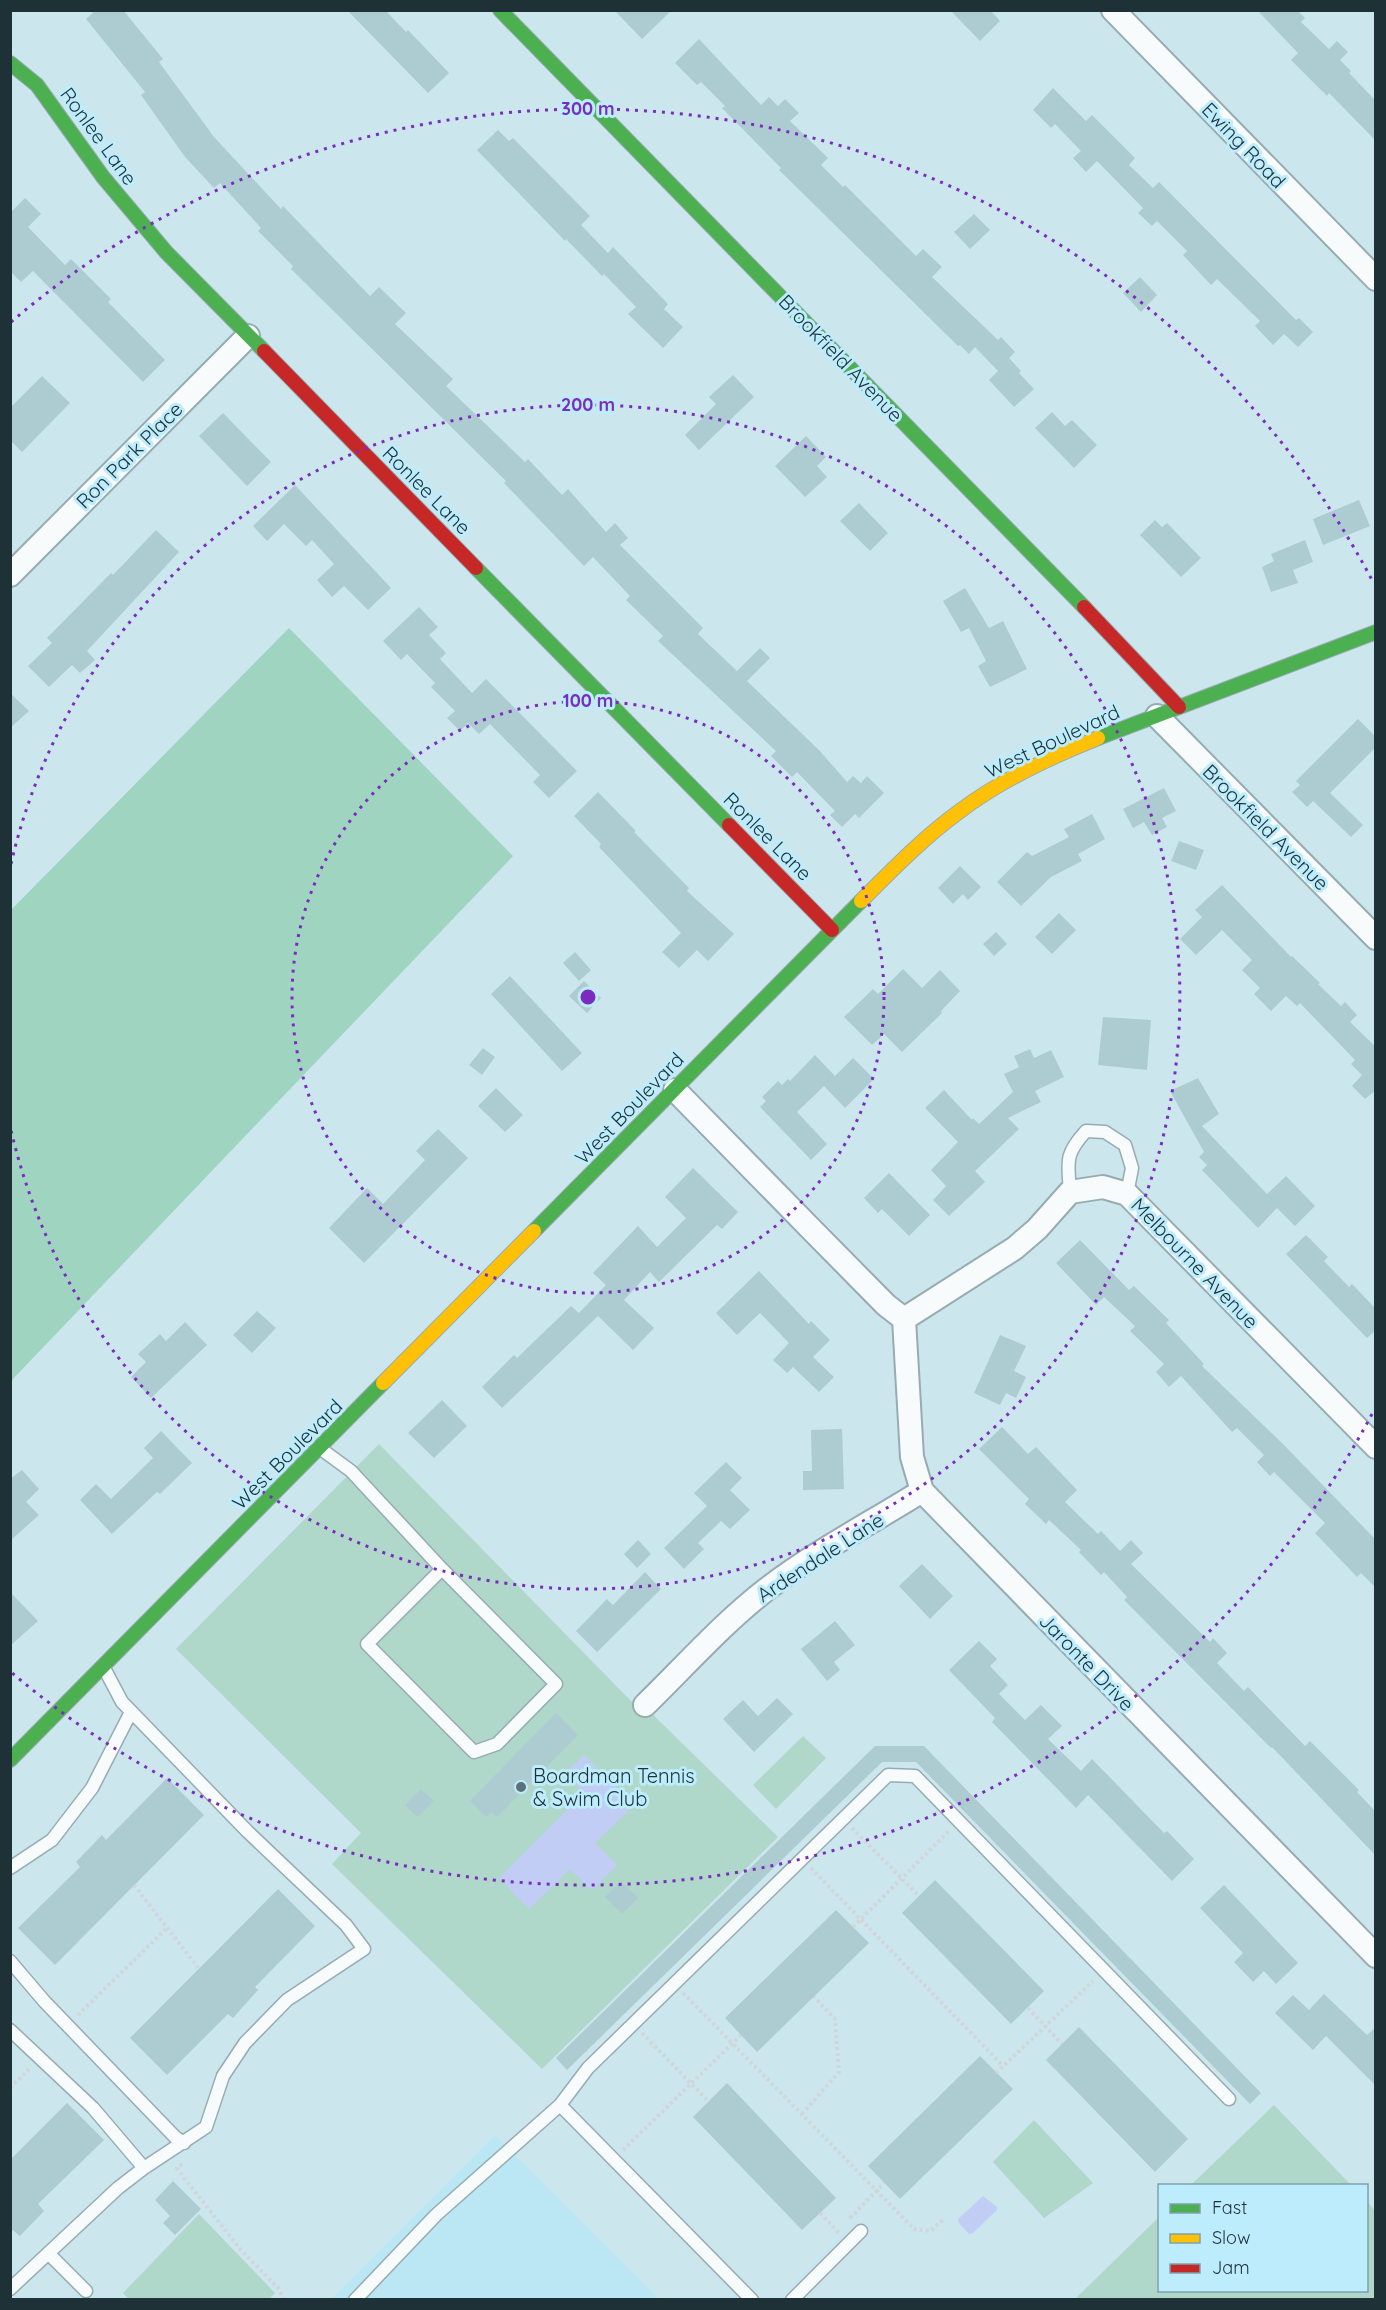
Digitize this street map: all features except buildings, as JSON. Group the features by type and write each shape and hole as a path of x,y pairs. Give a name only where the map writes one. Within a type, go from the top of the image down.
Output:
{"street":[{"name":"Brookfield Avenue","path":"500,10 1143,667 1179,707"},
{"name":"Ewing Road","path":"1113,10 1376,279"},
{"name":"Ronlee Lane","path":"10,63 37,85 133,215 248,336 832,930"},
{"name":"Ron Park Place","path":"10,575 248,336"},
{"name":"West Boulevard","path":"10,1760 832,930 918,846 955,814 985,793 1028,769 1076,747 1376,632"},
{"name":"Brookfield Avenue","path":"1157,716 1376,938"},
{"path":"675,1090 813,1232 886,1305 904,1319 1015,1248 1037,1229 1070,1192"},
{"name":"Melbourne Avenue","path":"1070,1192 1103,1187 1127,1194 1376,1447"},
{"name":"Jaronte Drive","path":"904,1319 912,1457 922,1491 971,1544 1376,1956"},
{"name":"Ardendale Lane","path":"645,1705 738,1614 767,1589 798,1567 922,1491"}],"lane":[{"path":"1070,1192 1068,1163 1072,1146 1086,1131 1105,1132 1125,1145 1132,1168 1127,1194"},
{"path":"320,1448 351,1471 442,1569 556,1684 497,1744 474,1752 367,1644 442,1569"},
{"path":"10,2289 118,2188 206,2127 223,2076 245,2043 287,2000 364,1949 346,1925 248,1832 122,1702 104,1666"},
{"path":"10,1868 52,1840 92,1788 132,1712"},
{"path":"355,2300 436,2215 560,2105 588,2068 888,1775 915,1776 1229,2099"},
{"path":"10,1961 67,2026 183,2143"},
{"path":"10,2030 93,2108 144,2168"},
{"path":"560,2105 752,2300"},
{"path":"792,2300 861,2231"},
{"path":"49,2254 86,2291"}],"path":[{"path":"843,1819 919,1896"},
{"path":"853,1927 959,1821"},
{"path":"802,1859 1004,2066"},
{"path":"134,1886 199,1969"},
{"path":"67,2026 167,1928"},
{"path":"996,2073 1104,1970"},
{"path":"674,1984 914,2229 930,2231 943,2220"},
{"path":"801,2114 838,2072 835,2019 814,1997"},
{"path":"1028,2008 1062,2044"},
{"path":"633,2024 709,2102"},
{"path":"613,2159 741,2035"},
{"path":"10,2088 41,2058"},
{"path":"183,2162 177,2168 185,2179 231,2238 279,2289 284,2300"},
{"path":"861,2231 851,2217 884,2183"},
{"path":"820,2213 849,2243"}],"shaded area":[{"path":"584,1755 634,1805 595,1843 617,1865 592,1890 570,1869 529,1909 499,1878 584,1793 565,1773"},
{"path":"495,2135 659,2299 330,2300"},
{"path":"983,2196 997,2207 997,2210 973,2233 969,2234 958,2219"}],"green space":[{"path":"289,628 513,856 11,1381 11,910"},
{"name":"Boardman Tennis & Swim Club","path":"379,1444 631,1701 644,1706 778,1837 542,2069 332,1864 361,1833 176,1649"},
{"path":"803,1736 826,1758 776,1809 753,1785"},
{"path":"1274,2105 1350,2184 1192,2184"},
{"path":"1034,2120 1093,2183 1044,2218 993,2162"},
{"path":"1368,2202 1375,2211 1375,2299 1075,2299 1158,2218 1158,2292 1368,2292"},
{"path":"199,2214 275,2293 269,2299 130,2300 123,2293"}],"traffic: fast":[{"path":"500,10 1084,607"},
{"path":"10,63 37,85 103,177 166,252 264,351"},
{"path":"476,568 729,825"},
{"path":"1098,738 1376,632"},
{"path":"534,1231 861,901"},
{"path":"10,1760 383,1383"}],"traffic: slow":[{"path":"861,901 921,843 976,800 1026,770 1098,738"},
{"path":"383,1383 534,1231"}],"traffic: jam":[{"path":"264,351 476,568"},
{"path":"1084,607 1179,707"},
{"path":"729,825 832,930"}],"place":[{"name":"Boardman Tennis & Swim Club","path":"521,1787"}]}
